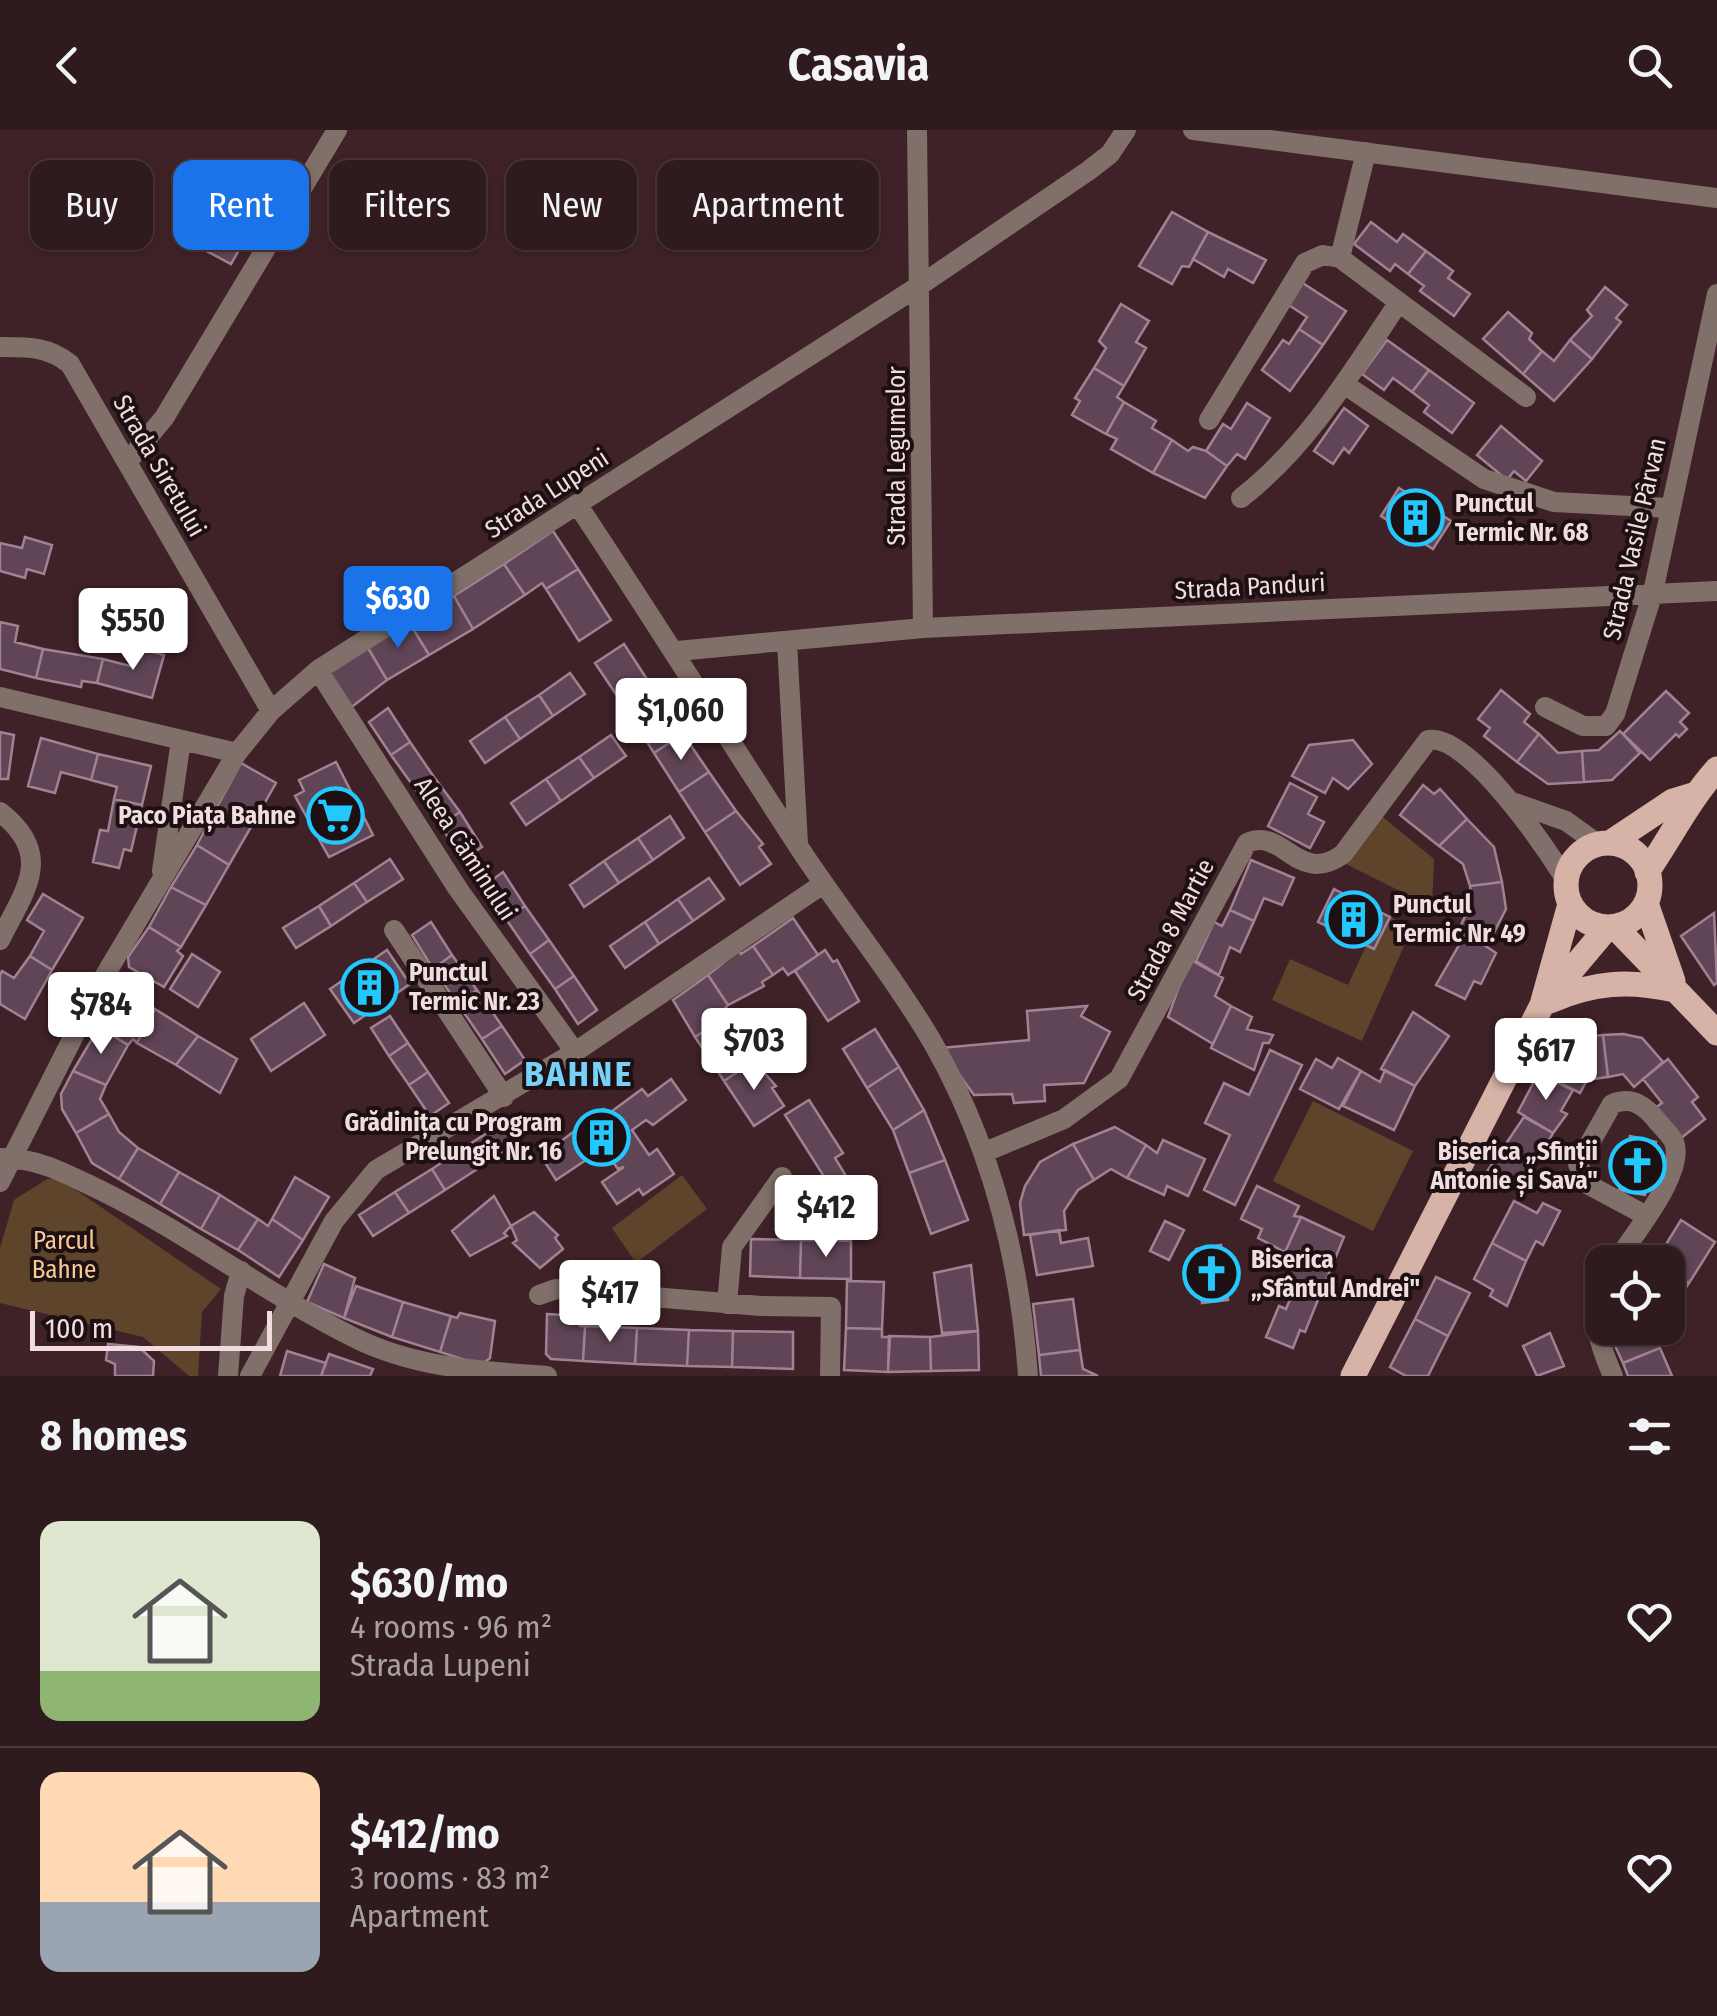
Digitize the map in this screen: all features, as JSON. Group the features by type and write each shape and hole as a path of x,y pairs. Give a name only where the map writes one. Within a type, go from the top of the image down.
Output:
{"main road":[{"path":"1676,990 1646,903 1648,872 1683,819 1693,795 1717,769"},
{"path":"1353,1376 1542,1005 1575,859 1693,795"},
{"path":"1604,844 1638,856 1648,872"},
{"path":"1568,892 1585,921 1611,927 1717,1033"},
{"path":"1542,1005 1611,927 1637,916 1646,903"},
{"path":"1542,1005 1606,983 1632,982 1676,990"}],"street":[{"path":"128,461 164,418 337,130"},
{"name":"Strada Legumelor","path":"917,130 922,284 923,628"},
{"name":"Strada Lupeni","path":"0,1182 7,1158 101,982 237,753 270,710 318,670 922,284 1088,172 1110,154 1126,130"},
{"path":"1193,130 1286,136 1366,152 1717,198"},
{"path":"1340,258 1366,152"},
{"path":"1210,420 1304,263 1323,255 1340,258 1526,396"},
{"name":"Strada Vasile Pârvan","path":"1545,706 1583,726 1606,726 1615,714 1653,592 1717,294"},
{"path":"1241,498 1270,476 1344,384 1399,302"},
{"name":"Strada Siretului","path":"0,347 38,348 56,353 70,364 270,710"},
{"path":"1344,384 1498,484 1554,502 1668,508"},
{"path":"577,504 677,650 823,884 934,1045 985,1152 1019,1270 1028,1376"},
{"name":"Strada Panduri","path":"677,650 923,628 1717,591"},
{"path":"787,642 798,846"},
{"name":"Aleea Căminului","path":"318,670 458,889 575,1052"},
{"path":"0,697 237,753"},
{"name":"Strada 8 Martie","path":"985,1152 1064,1119 1120,1079 1247,843 1266,841 1314,867 1328,865 1342,854 1419,750 1436,738 1446,742 1515,803"},
{"path":"160,883 181,740"},
{"path":"1515,803 1566,821 1604,844"},
{"path":"1515,803 1568,892"},
{"path":"0,812 28,842 34,869 0,940"},
{"path":"250,1376 334,1220 376,1170 575,1052 823,884"},
{"path":"394,930 504,1097"},
{"path":"1627,1245 1673,1176 1677,1157 1674,1141 1645,1108 1622,1100 1612,1104 1578,1164 1587,1184 1646,1215"},
{"path":"7,1158 44,1162 160,1220 356,1339 408,1358 470,1370 548,1376"},
{"path":"727,1304 732,1247 782,1178"},
{"path":"228,1376 234,1296 241,1270"},
{"path":"538,1296 556,1290 727,1304 831,1306 830,1376"},
{"path":"1602,1345 1613,1376"}],"green space":[{"path":"1378,813 1434,859 1432,907 1344,863"},
{"path":"1390,917 1412,928 1362,1041 1272,1000 1290,959 1348,985 1366,946 1374,949"},
{"path":"1313,1101 1413,1151 1373,1231 1273,1181"},
{"path":"682,1175 707,1209 636,1263 612,1228"},
{"name":"Parcul Bahne","path":"47,1179 60,1179 221,1289 202,1312 198,1376 189,1376 143,1337 0,1303 0,1248 14,1200"}],"building":[{"path":"1172,212 1208,232 1189,267 1182,266 1172,284 1139,266"},
{"path":"1371,222 1397,242 1403,234 1426,251 1408,274 1395,264 1390,271 1354,244"},
{"path":"1208,232 1266,260 1253,283 1228,269 1224,277 1193,259"},
{"path":"205,250 239,250 231,264"},
{"path":"1426,251 1453,271 1448,278 1470,294 1454,316 1420,291 1424,286 1408,274"},
{"path":"1298,280 1346,311 1323,345 1299,329 1307,317 1284,302"},
{"path":"1605,287 1627,305 1616,318 1621,322 1592,359 1570,340 1592,316 1587,310"},
{"path":"1121,304 1149,321 1136,342 1146,348 1124,386 1094,368 1106,348 1099,341"},
{"path":"1508,312 1532,333 1529,339 1542,351 1523,374 1483,339"},
{"path":"1299,329 1323,345 1290,391 1262,370 1283,340 1289,344"},
{"path":"1387,340 1429,370 1412,392 1393,378 1384,390 1362,374"},
{"path":"1570,340 1592,359 1554,401 1523,374 1542,351 1554,361"},
{"path":"1094,368 1124,386 1117,397 1124,402 1106,434 1072,415 1080,401 1075,398"},
{"path":"1429,370 1474,403 1452,433 1424,412 1429,405 1412,392"},
{"path":"1124,402 1156,421 1152,428 1172,440 1153,473 1111,449 1117,439 1106,434"},
{"path":"1247,403 1270,418 1245,459 1237,454 1227,466 1206,451 1223,424 1231,429"},
{"path":"1344,408 1368,426 1349,453 1344,448 1333,464 1314,451"},
{"path":"1501,426 1542,461 1526,481 1514,471 1507,480 1477,455"},
{"path":"1172,440 1188,451 1193,447 1206,451 1227,466 1205,498 1153,473"},
{"name":"Punctul Termic Nr. 68","path":"1399,488 1451,521 1433,549 1381,516"},
{"path":"553,531 578,569 546,589 542,583 525,595 504,564"},
{"path":"25,537 52,545 44,574 27,569 25,578 0,571 0,543 22,548"},
{"path":"504,564 525,595 473,629 454,596"},
{"path":"578,569 611,620 579,641 546,589"},
{"path":"454,596 473,629 429,655 409,622"},
{"path":"0,622 18,626 15,642 43,649 36,678 0,669"},
{"path":"409,622 429,655 387,680 368,648"},
{"path":"624,644 656,693 628,712 595,663"},
{"path":"135,647 164,655 152,698 97,683 103,659 130,666"},
{"path":"368,648 387,680 349,709 326,674"},
{"path":"43,649 103,659 97,683 82,681 81,687 36,678"},
{"path":"570,673 585,694 553,716 539,695"},
{"path":"1501,690 1530,714 1524,722 1539,734 1517,762 1484,736 1490,728 1478,719"},
{"path":"1666,691 1689,713 1680,722 1687,729 1679,737 1676,734 1650,760 1623,734"},
{"path":"656,693 683,734 654,753 628,712"},
{"path":"539,695 553,716 520,739 505,717"},
{"path":"388,708 410,742 391,755 369,722"},
{"path":"505,717 520,739 485,763 470,741"},
{"path":"1620,731 1640,753 1612,780 1584,782 1582,751 1599,750"},
{"path":"0,732 14,735 8,779 0,779"},
{"path":"683,734 709,772 679,792 654,753"},
{"path":"1539,734 1558,753 1582,751 1584,782 1548,784 1517,762"},
{"path":"611,735 626,756 594,778 579,757"},
{"path":"41,738 98,754 91,780 61,772 55,793 28,786"},
{"path":"1353,740 1372,764 1348,789 1333,778 1325,793 1292,776 1309,745"},
{"path":"410,742 434,777 416,790 391,755"},
{"path":"98,754 151,766 142,805 114,799 117,787 91,780"},
{"path":"579,757 594,778 561,801 546,779"},
{"name":"Paco Piața Bahne","path":"336,762 373,835 329,857 295,796 304,791 299,780"},
{"path":"241,763 276,783 251,827 217,807"},
{"path":"709,772 736,811 705,832 679,792"},
{"path":"434,777 460,812 440,825 416,790"},
{"path":"546,779 561,801 526,825 511,803"},
{"path":"1290,783 1317,797 1308,814 1324,822 1310,848 1268,826"},
{"path":"1423,785 1434,794 1440,789 1467,819 1439,846 1400,815"},
{"path":"114,799 142,805 131,851 124,849 119,868 93,862 100,830 108,831"},
{"path":"217,807 251,827 229,865 197,845"},
{"path":"736,811 763,844 759,847 771,864 740,885 705,832"},
{"path":"460,812 482,847 463,860 440,825"},
{"path":"670,816 684,838 653,860 638,838"},
{"path":"1467,819 1494,847 1502,882 1470,886 1463,864 1439,846"},
{"path":"638,838 653,860 619,883 604,861"},
{"path":"197,845 229,865 206,905 171,887"},
{"path":"390,859 403,879 367,902 354,883"},
{"path":"1251,860 1294,878 1282,905 1264,898 1254,921 1230,910"},
{"path":"604,861 619,883 584,907 570,885"},
{"path":"503,872 525,906 506,919 484,886"},
{"path":"709,878 724,899 693,921 678,899"},
{"path":"1502,882 1506,909 1488,944 1459,929 1472,902 1470,886"},
{"path":"354,883 367,902 331,926 319,906"},
{"path":"171,887 206,905 181,947 149,927"},
{"name":"Punctul Termic Nr. 49","path":"1334,889 1390,917 1374,949 1318,922"},
{"path":"43,894 83,918 52,970 30,956 44,931 27,920"},
{"path":"678,899 693,921 659,944 645,922"},
{"path":"319,906 331,926 296,948 283,928"},
{"path":"525,906 549,940 530,954 506,919"},
{"path":"1230,910 1254,921 1240,952 1230,947 1219,975 1196,961 1214,922 1222,926"},
{"path":"1714,913 1717,983 1714,985 1681,936"},
{"path":"793,918 818,955 788,975 783,968 773,975 753,946"},
{"path":"431,922 452,955 433,969 412,935"},
{"path":"645,922 659,944 625,968 610,946"},
{"path":"149,927 181,947 177,951 183,956 164,987 129,967 128,957"},
{"path":"1466,933 1496,953 1481,984 1474,981 1465,999 1436,985"},
{"path":"549,940 574,976 555,989 530,954"},
{"path":"753,946 773,975 762,982 764,986 728,1005 708,975 739,950 741,954"},
{"name":"Punctul Termic Nr. 23","path":"387,950 410,984 354,1023 330,989"},
{"path":"825,950 833,962 837,960 859,1001 828,1021 795,971"},
{"path":"192,954 220,972 198,1007 170,989"},
{"path":"452,955 477,990 458,1004 433,969"},
{"path":"30,956 52,970 25,1019 0,1004 0,975 2,971 14,978"},
{"path":"1189,959 1223,978 1215,996 1231,1006 1213,1044 1168,1017"},
{"path":"708,975 728,1005 723,1011 726,1017 695,1037 673,1000"},
{"path":"574,976 597,1010 578,1024 555,989"},
{"path":"119,990 155,1009 137,1043 133,1039 128,1045 99,1027"},
{"path":"477,990 502,1026 482,1039 458,1004"},
{"path":"304,1003 325,1035 271,1071 251,1039"},
{"path":"1087,1006 1081,1016 1110,1032 1084,1083 1044,1085 1045,1101 1014,1103 1012,1094 974,1095 940,1048 1029,1040 1027,1011"},
{"path":"1231,1006 1252,1017 1247,1029 1273,1035 1269,1043 1263,1043 1254,1070 1211,1048"},
{"path":"155,1009 198,1036 176,1065 137,1043"},
{"path":"1413,1012 1449,1036 1415,1086 1381,1069"},
{"path":"390,1016 408,1043 389,1056 371,1028"},
{"path":"726,1017 754,1061 724,1081 695,1037"},
{"path":"502,1026 525,1060 505,1074 482,1039"},
{"path":"99,1027 128,1045 106,1085 73,1071"},
{"path":"875,1029 899,1067 867,1088 843,1049"},
{"path":"1603,1035 1642,1038 1663,1062 1634,1087 1623,1074 1608,1077"},
{"path":"1603,1035 1608,1077 1587,1080 1580,1093 1546,1075 1560,1047 1574,1038"},
{"path":"198,1036 237,1059 220,1093 176,1065"},
{"path":"408,1043 428,1072 409,1085 389,1056"},
{"path":"1270,1050 1302,1065 1235,1205 1204,1190 1230,1135 1205,1123 1224,1083 1249,1095"},
{"path":"1338,1058 1361,1071 1339,1109 1300,1089 1316,1059 1332,1068"},
{"path":"1668,1059 1698,1097 1692,1102 1705,1119 1680,1139 1655,1108 1662,1103 1643,1079"},
{"path":"754,1061 776,1086 772,1088 784,1106 754,1126 724,1081"},
{"path":"899,1067 924,1110 893,1130 867,1088"},
{"path":"1385,1070 1415,1086 1394,1130 1343,1106 1361,1071 1380,1082"},
{"path":"73,1071 106,1085 100,1099 109,1114 76,1133 62,1109 61,1094"},
{"path":"428,1072 449,1103 430,1116 409,1085"},
{"path":"1538,1074 1573,1090 1561,1111 1567,1114 1553,1133 1518,1112"},
{"name":"Grădinița cu Program Prelungit Nr. 16","path":"671,1079 686,1100 653,1125 646,1120 632,1130 649,1155 657,1149 674,1174 643,1195 639,1189 617,1204 602,1182 624,1167 618,1169 601,1145 593,1148 595,1154 556,1180 541,1156 604,1109 608,1114 642,1089 648,1096"},
{"path":"809,1100 843,1153 835,1158 846,1176 830,1186 785,1115"},
{"path":"924,1110 945,1160 909,1173 893,1130"},
{"path":"109,1114 119,1132 138,1148 119,1179 92,1163 76,1133"},
{"path":"1524,1117 1553,1133 1522,1189 1488,1170"},
{"path":"504,1122 517,1142 482,1166 468,1145"},
{"path":"1115,1127 1146,1145 1127,1178 1111,1169 1094,1180 1073,1144"},
{"name":"Biserica „Sfinții Antonie și Sava\"","path":"1630,1136 1656,1142 1645,1195 1619,1190"},
{"path":"1163,1140 1205,1159 1188,1196 1167,1186 1164,1195 1127,1178 1146,1145 1157,1153"},
{"path":"1073,1144 1094,1180 1078,1190 1064,1211 1066,1230 1024,1235 1020,1203 1025,1186 1040,1162"},
{"path":"468,1145 482,1166 445,1190 432,1169"},
{"path":"138,1148 179,1172 160,1204 119,1179"},
{"path":"945,1160 968,1220 931,1234 909,1173"},
{"path":"432,1169 445,1190 409,1213 395,1192"},
{"path":"179,1172 220,1195 201,1229 160,1204"},
{"path":"295,1177 329,1197 303,1240 272,1219"},
{"path":"1257,1186 1299,1206 1294,1216 1301,1217 1285,1252 1258,1238 1262,1229 1241,1219"},
{"path":"395,1192 409,1213 373,1236 359,1215"},
{"path":"220,1195 258,1219 238,1250 201,1229"},
{"path":"494,1196 511,1226 504,1233 507,1236 470,1256 452,1231"},
{"path":"1514,1201 1537,1213 1543,1203 1560,1211 1543,1245 1536,1241 1526,1261 1492,1243"},
{"path":"534,1212 558,1235 555,1238 563,1249 540,1268 513,1243 517,1240 511,1226"},
{"path":"1301,1217 1344,1237 1322,1290 1288,1277 1297,1257 1285,1252"},
{"path":"258,1219 268,1226 272,1219 303,1240 279,1277 238,1250"},
{"path":"1681,1220 1715,1242 1689,1283 1685,1281 1685,1245 1666,1245"},
{"path":"1165,1221 1184,1230 1169,1260 1150,1251"},
{"path":"1059,1230 1061,1243 1088,1238 1093,1266 1037,1275 1030,1235"},
{"path":"751,1239 801,1240 800,1278 750,1276"},
{"path":"801,1240 851,1241 851,1279 800,1278"},
{"path":"1492,1243 1526,1261 1507,1306 1490,1296 1493,1290 1474,1279"},
{"name":"Biserica „Sfântul Andrei\"","path":"1221,1245 1228,1300 1202,1303 1196,1249"},
{"path":"324,1264 355,1278 344,1318 307,1302"},
{"path":"971,1265 978,1331 942,1333 934,1273"},
{"path":"1436,1277 1470,1293 1448,1336 1415,1319"},
{"path":"1298,1280 1322,1290 1305,1332 1300,1330 1293,1348 1266,1337 1279,1306 1286,1309"},
{"path":"847,1281 884,1282 882,1329 846,1328"},
{"path":"356,1286 403,1302 392,1337 344,1318"},
{"path":"1073,1299 1080,1350 1039,1355 1033,1304"},
{"path":"403,1302 451,1316 440,1352 392,1337"},
{"path":"460,1313 495,1321 490,1358 481,1365 440,1352 451,1316 457,1318"},
{"path":"547,1314 580,1316 580,1326 585,1326 583,1361 551,1359 546,1354"},
{"path":"1415,1319 1448,1336 1428,1376 1406,1376 1390,1367"},
{"path":"585,1326 637,1328 635,1364 583,1361"},
{"path":"637,1328 689,1330 687,1366 635,1364"},
{"path":"846,1328 882,1329 882,1337 890,1337 888,1372 844,1370"},
{"path":"689,1330 733,1331 732,1367 687,1366"},
{"path":"733,1331 793,1332 793,1369 732,1367"},
{"path":"978,1331 979,1370 931,1371 930,1337"},
{"path":"1550,1333 1564,1366 1537,1376 1523,1346"},
{"path":"889,1336 930,1337 931,1371 888,1372"},
{"path":"108,1344 139,1347 154,1361 153,1376 115,1376 115,1364 106,1360"},
{"path":"1615,1345 1660,1348 1623,1363"},
{"path":"1660,1348 1672,1376 1628,1376 1623,1363"},
{"path":"1080,1350 1083,1369 1098,1376 1041,1376 1039,1355"},
{"path":"287,1351 326,1363 321,1376 280,1376"},
{"path":"329,1354 373,1369 370,1376 321,1376"}],"place":[{"name":"Punctul Termic Nr. 68","path":"1416,518"},
{"name":"Paco Piața Bahne","path":"335,816"},
{"name":"Punctul Termic Nr. 49","path":"1354,919"},
{"name":"Punctul Termic Nr. 23","path":"370,987"},
{"name":"Grădinița cu Program Prelungit Nr. 16","path":"601,1137"},
{"name":"Biserica „Sfinții Antonie și Sava\"","path":"1637,1166"},
{"name":"Biserica „Sfântul Andrei\"","path":"1212,1274"}],"district":[{"name":"BAHNE","path":"579,1074"}]}
